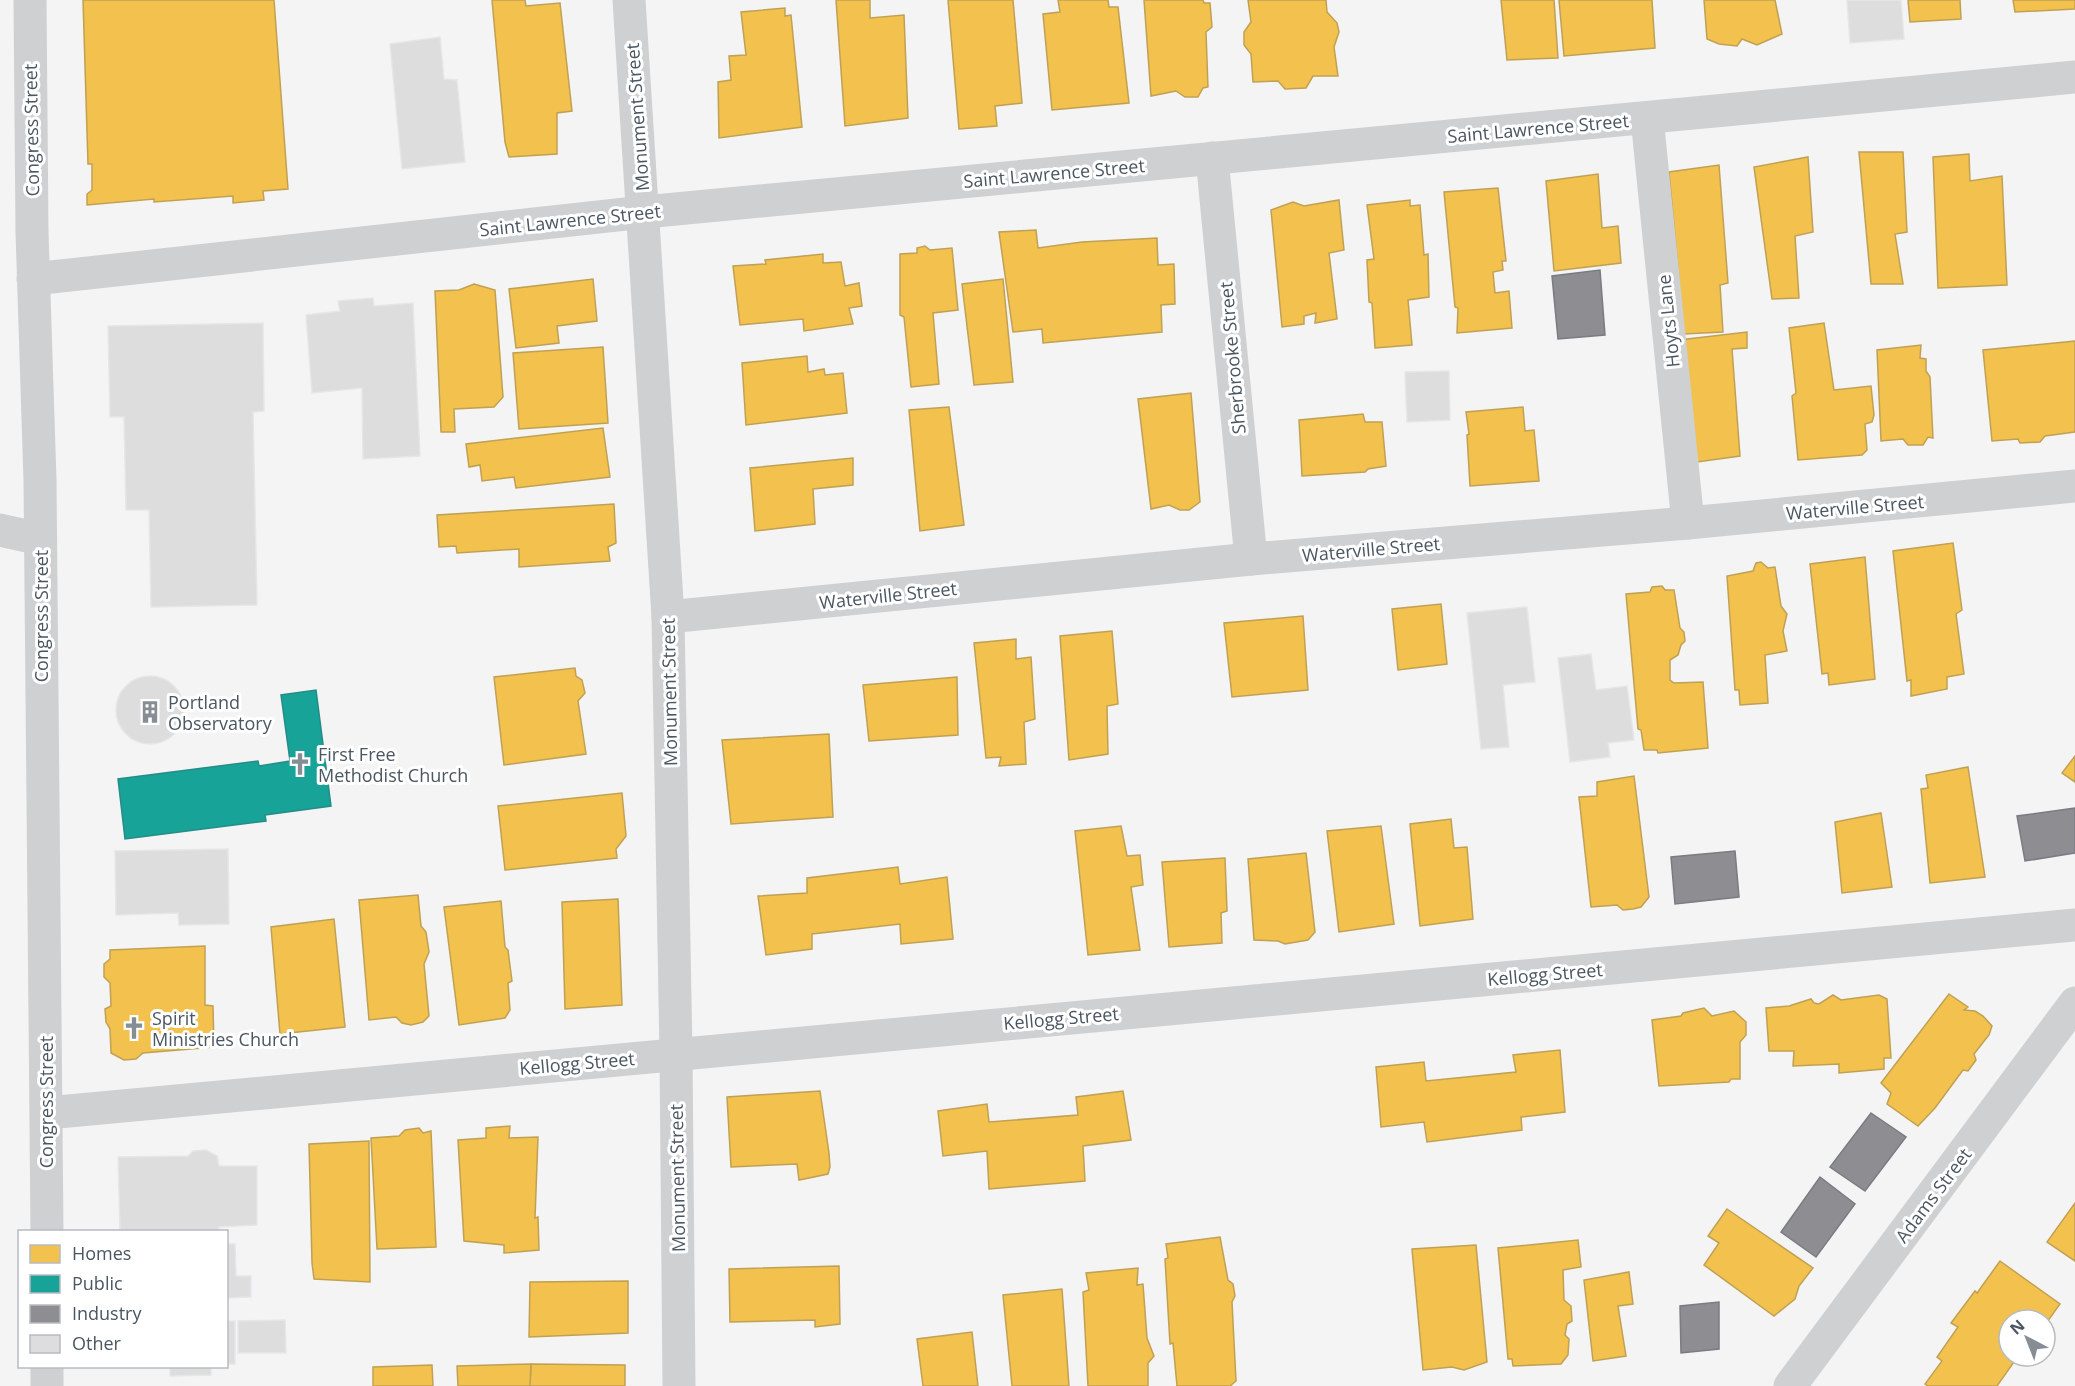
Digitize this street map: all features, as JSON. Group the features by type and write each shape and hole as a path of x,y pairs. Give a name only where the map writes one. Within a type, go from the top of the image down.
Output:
{"street":[{"name":"Congress Street","path":"30,0 33,279 40,468 47,1230"},
{"name":"Monument Street","path":"629,0 668,617 679,1386"},
{"name":"Saint Lawrence Street","path":"33,279 644,212 2075,77"},
{"name":"Hoyts Lane","path":"1647,118 1688,523"},
{"name":"Sherbrooke Street","path":"1212,158 1251,559"},
{"name":"Waterville Street","path":"668,617 1251,559 1688,523 2075,486"},
{"path":"0,530 40,539"},
{"name":"Kellogg Street","path":"47,1113 2075,925"},
{"name":"Adams Street","path":"1790,1386 2075,1003"},
{"path":"47,1368 47,1386"}],"building: Homes":[{"path":"83,0 274,0 288,189 263,191 264,200 233,203 233,196 154,202 154,199 87,205 87,194 92,190 92,164 88,164"},
{"path":"492,0 525,0 526,6 560,3 572,111 557,113 557,154 509,157 505,142"},
{"path":"836,0 870,0 870,18 904,15 908,118 845,126"},
{"path":"948,0 1013,0 1022,103 995,106 997,126 959,129"},
{"path":"1058,0 1108,0 1109,7 1118,7 1129,103 1052,110 1043,14 1060,12"},
{"path":"1144,0 1203,0 1204,3 1210,3 1212,27 1206,32 1208,87 1203,88 1198,97 1185,97 1176,91 1151,96"},
{"path":"1248,0 1326,0 1327,12 1337,23 1339,32 1334,47 1338,76 1313,76 1306,88 1285,89 1278,81 1253,82 1251,54 1244,45 1244,32 1251,22"},
{"path":"1501,0 1554,0 1558,58 1507,60"},
{"path":"1559,0 1652,0 1655,48 1564,56"},
{"path":"1704,0 1775,0 1782,34 1757,45 1742,39 1737,46 1719,44 1707,39"},
{"path":"1908,0 1960,0 1961,19 1910,22"},
{"path":"2013,0 2075,0 2075,9 2015,12"},
{"path":"785,8 785,16 791,15 802,127 719,138 718,82 731,80 729,56 746,55 741,12"},
{"path":"1859,152 1903,152 1907,232 1895,234 1903,284 1871,284"},
{"path":"1969,154 1970,181 2002,176 2007,285 1938,288 1933,157"},
{"path":"1808,157 1813,232 1795,236 1799,298 1772,299 1754,167"},
{"path":"1719,165 1728,283 1720,285 1723,332 1684,334 1669,172"},
{"path":"1598,174 1602,228 1618,226 1621,263 1554,271 1546,181"},
{"path":"1498,188 1506,261 1502,261 1503,270 1493,272 1495,293 1509,291 1512,328 1457,333 1458,308 1455,307 1444,192"},
{"path":"1339,200 1344,250 1329,253 1337,319 1315,323 1316,313 1304,316 1304,324 1282,327 1271,210 1293,202 1304,206"},
{"path":"1410,200 1410,206 1420,205 1424,255 1428,254 1429,297 1408,300 1412,345 1375,348 1372,303 1369,302 1367,260 1374,259 1367,205"},
{"path":"1036,230 1038,248 1082,242 1157,238 1158,265 1174,264 1175,304 1161,305 1162,332 1043,343 1042,329 1013,332 999,232"},
{"path":"925,246 930,250 952,248 958,310 933,313 939,384 911,387 904,317 900,315 900,254 917,253 917,248"},
{"path":"823,254 823,263 841,262 845,286 859,283 862,306 849,308 853,324 804,331 803,319 740,325 733,266 766,264 765,260"},
{"path":"593,279 597,321 557,326 559,343 516,348 509,289"},
{"path":"1003,279 1013,382 974,385 962,284"},
{"path":"474,284 495,290 503,397 494,407 454,409 455,432 441,432 435,291 459,290"},
{"path":"1824,323 1834,390 1871,386 1874,415 1872,422 1865,424 1867,450 1862,455 1798,460 1792,396 1796,393 1789,328"},
{"path":"1747,332 1747,348 1732,349 1740,456 1690,463 1679,340"},
{"path":"2075,341 2075,432 2045,436 2040,442 2020,443 2018,439 1992,441 1983,350"},
{"path":"1921,345 1920,358 1926,359 1926,371 1930,377 1933,438 1928,437 1923,445 1908,445 1903,439 1881,441 1877,350"},
{"path":"603,347 608,423 519,429 513,353"},
{"path":"807,356 808,372 824,369 825,375 843,373 847,413 746,425 742,363"},
{"path":"1191,393 1200,502 1189,510 1180,510 1169,505 1151,509 1138,399"},
{"path":"949,407 964,525 920,531 909,410"},
{"path":"1523,407 1525,431 1534,430 1539,481 1470,486 1467,435 1469,434 1466,412"},
{"path":"1363,414 1365,422 1382,422 1386,466 1368,469 1365,472 1302,476 1299,420"},
{"path":"603,428 610,477 516,488 514,477 482,481 480,465 469,467 466,444"},
{"path":"853,458 853,485 813,489 815,524 755,531 750,468"},
{"path":"614,504 616,543 608,547 610,561 519,567 519,549 457,553 456,546 439,547 437,515"},
{"path":"1953,543 1962,610 1956,614 1964,674 1947,677 1947,689 1911,696 1911,680 1907,681 1893,551"},
{"path":"1865,557 1875,679 1829,685 1828,673 1822,674 1810,564"},
{"path":"1761,562 1768,568 1775,567 1781,606 1787,614 1783,631 1787,651 1765,655 1768,703 1740,705 1739,690 1735,690 1727,576 1753,571 1756,563"},
{"path":"1662,586 1665,590 1674,590 1680,628 1684,632 1685,641 1678,655 1670,660 1670,680 1674,683 1703,682 1708,748 1658,753 1657,750 1644,750 1641,730 1638,729 1626,594 1650,592 1652,587"},
{"path":"1441,604 1447,664 1398,670 1392,609"},
{"path":"1303,616 1308,690 1232,697 1224,623"},
{"path":"1112,631 1118,704 1107,706 1108,754 1069,760 1060,636"},
{"path":"1016,639 1016,659 1031,657 1035,719 1024,722 1026,764 999,766 1001,757 986,758 974,643"},
{"path":"575,668 576,676 582,680 585,693 578,701 586,754 504,765 494,677"},
{"path":"957,677 958,735 869,741 863,685"},
{"path":"829,734 833,817 731,824 722,740"},
{"path":"2075,756 2075,782 2062,773"},
{"path":"1968,767 1985,877 1930,883 1921,789 1928,788 1926,775"},
{"path":"1634,776 1649,897 1641,907 1633,909 1623,910 1617,905 1591,907 1579,797 1597,796 1597,782"},
{"path":"622,793 626,836 616,849 617,858 505,870 498,806"},
{"path":"1881,813 1892,887 1842,893 1835,822"},
{"path":"1451,819 1454,848 1467,847 1473,919 1420,926 1410,824"},
{"path":"1121,826 1127,856 1140,855 1143,885 1131,887 1140,950 1088,955 1075,831"},
{"path":"1381,826 1394,924 1339,932 1327,831"},
{"path":"1306,853 1315,932 1308,940 1285,944 1278,941 1254,940 1248,859"},
{"path":"1225,858 1227,911 1221,913 1222,943 1169,947 1162,862"},
{"path":"898,867 900,884 947,877 953,939 901,944 900,924 812,934 812,949 766,955 758,896 807,893 807,878"},
{"path":"418,895 421,926 426,932 429,952 424,964 429,1016 423,1022 411,1025 402,1023 396,1017 369,1020 359,900"},
{"path":"618,899 622,1005 565,1009 562,902"},
{"path":"501,901 505,947 508,950 512,981 508,983 510,1010 505,1018 459,1025 444,907"},
{"path":"334,919 345,1027 280,1034 271,927"},
{"path":"205,946 205,1005 213,1006 214,1047 143,1053 136,1059 124,1060 111,1053 110,1029 106,1022 105,1009 111,1006 110,983 104,977 104,964 110,959 110,950"},
{"path":"1949,994 1968,1007 1964,1010 1975,1011 1992,1026 1989,1035 1974,1054 1976,1060 1968,1071 1963,1070 1935,1108 1918,1126 1887,1104 1891,1093 1881,1083"},
{"path":"1833,995 1841,1000 1879,995 1887,999 1891,1058 1884,1058 1884,1069 1839,1073 1839,1064 1793,1066 1794,1051 1769,1051 1766,1008 1789,1006 1811,999 1814,1003 1819,1004"},
{"path":"1704,1008 1712,1016 1734,1011 1746,1022 1746,1035 1740,1042 1740,1079 1731,1079 1729,1082 1659,1086 1652,1020 1681,1016 1683,1013"},
{"path":"1560,1050 1565,1112 1521,1117 1522,1130 1427,1142 1424,1122 1381,1127 1376,1067 1424,1062 1426,1081 1516,1072 1513,1055"},
{"path":"820,1091 829,1153 828,1174 799,1180 797,1164 731,1167 727,1097"},
{"path":"1123,1091 1131,1140 1083,1146 1085,1181 989,1189 987,1151 943,1156 938,1111 987,1104 989,1122 1078,1115 1076,1097"},
{"path":"510,1126 509,1138 538,1137 535,1218 538,1217 539,1250 504,1253 504,1245 464,1241 458,1140 486,1138 486,1128"},
{"path":"419,1128 423,1133 431,1131 436,1247 377,1249 371,1138 399,1136 405,1130"},
{"path":"369,1141 370,1282 314,1279 309,1144"},
{"path":"2075,1203 2075,1261 2047,1242"},
{"path":"1727,1209 1813,1268 1799,1286 1795,1299 1774,1316 1704,1265 1719,1243 1708,1236"},
{"path":"1220,1237 1228,1280 1233,1284 1235,1296 1232,1302 1236,1381 1230,1386 1177,1386 1173,1343 1170,1344 1166,1244"},
{"path":"1578,1240 1581,1267 1563,1270 1564,1300 1571,1306 1572,1321 1567,1324 1565,1335 1569,1339 1568,1355 1561,1364 1513,1366 1512,1359 1508,1359 1498,1248"},
{"path":"1476,1245 1487,1362 1464,1370 1452,1367 1423,1370 1412,1249"},
{"path":"2000,1261 2060,1304 2057,1308 1997,1308 1997,1368 2010,1368 1997,1386 1928,1386 1925,1384 1942,1361 1937,1357 1958,1327 1951,1323 1975,1291 1977,1293"},
{"path":"839,1266 840,1324 815,1327 815,1320 730,1322 729,1269"},
{"path":"1138,1268 1137,1285 1143,1284 1147,1338 1154,1356 1148,1363 1148,1386 1088,1386 1083,1292 1089,1290 1086,1273"},
{"path":"1629,1272 1633,1304 1618,1306 1626,1356 1593,1361 1584,1280"},
{"path":"628,1281 628,1333 529,1337 530,1282"},
{"path":"1062,1289 1069,1386 1012,1386 1003,1295"},
{"path":"972,1332 978,1386 923,1386 917,1339"},
{"path":"531,1364 625,1365 625,1386 530,1386"},
{"path":"531,1364 530,1386 458,1386 457,1366"},
{"path":"432,1365 433,1386 373,1386 373,1367"}],"building: Public":[{"name":"First Free Methodist Church","path":"316,690 331,806 265,815 266,821 125,839 118,779 258,761 259,766 290,761 281,695"}],"building: Industry":[{"path":"1600,270 1605,335 1558,339 1552,276"},
{"path":"2075,808 2075,853 2025,861 2017,816"},
{"path":"1735,851 1739,897 1675,904 1671,857"},
{"path":"1871,1113 1906,1137 1865,1191 1830,1167"},
{"path":"1820,1177 1855,1204 1816,1257 1781,1232"},
{"path":"1719,1302 1719,1349 1681,1353 1680,1306"}],"building: Other":[{"path":"1847,0 1901,0 1904,39 1850,43"},
{"path":"440,37 444,79 457,80 465,162 402,169 390,44"},
{"path":"373,298 374,306 413,303 420,456 363,459 362,388 312,393 306,315 340,311 338,301"},
{"path":"263,323 264,411 253,412 257,605 151,607 149,510 126,510 124,417 110,417 108,326"},
{"path":"1449,371 1450,420 1407,422 1405,372"},
{"path":"1527,607 1535,682 1503,685 1509,747 1481,749 1467,613"},
{"path":"1591,654 1596,690 1627,686 1634,740 1608,743 1610,757 1570,762 1558,658"},
{"name":"Portland Observatory","path":"143,676 157,676 169,681 179,691 184,710 179,729 169,739 157,744 143,744 131,739 121,729 116,717 116,703 121,691 131,681"},
{"path":"228,849 229,924 179,925 178,913 116,915 115,851"},
{"path":"206,1150 217,1156 219,1166 257,1166 257,1225 219,1227 218,1230 120,1230 118,1157 188,1156 193,1151"},
{"path":"228,1244 235,1244 236,1276 251,1276 251,1297 228,1298"},
{"path":"285,1320 286,1353 238,1353 238,1321"},
{"path":"228,1321 235,1321 235,1364 228,1364"},
{"path":"170,1368 211,1368 211,1375 170,1376"}],"place":[{"name":"Portland Observatory","path":"150,712"},
{"name":"First Free Methodist Church","path":"300,764"},
{"name":"Spirit Ministries Church","path":"134,1028"}]}
